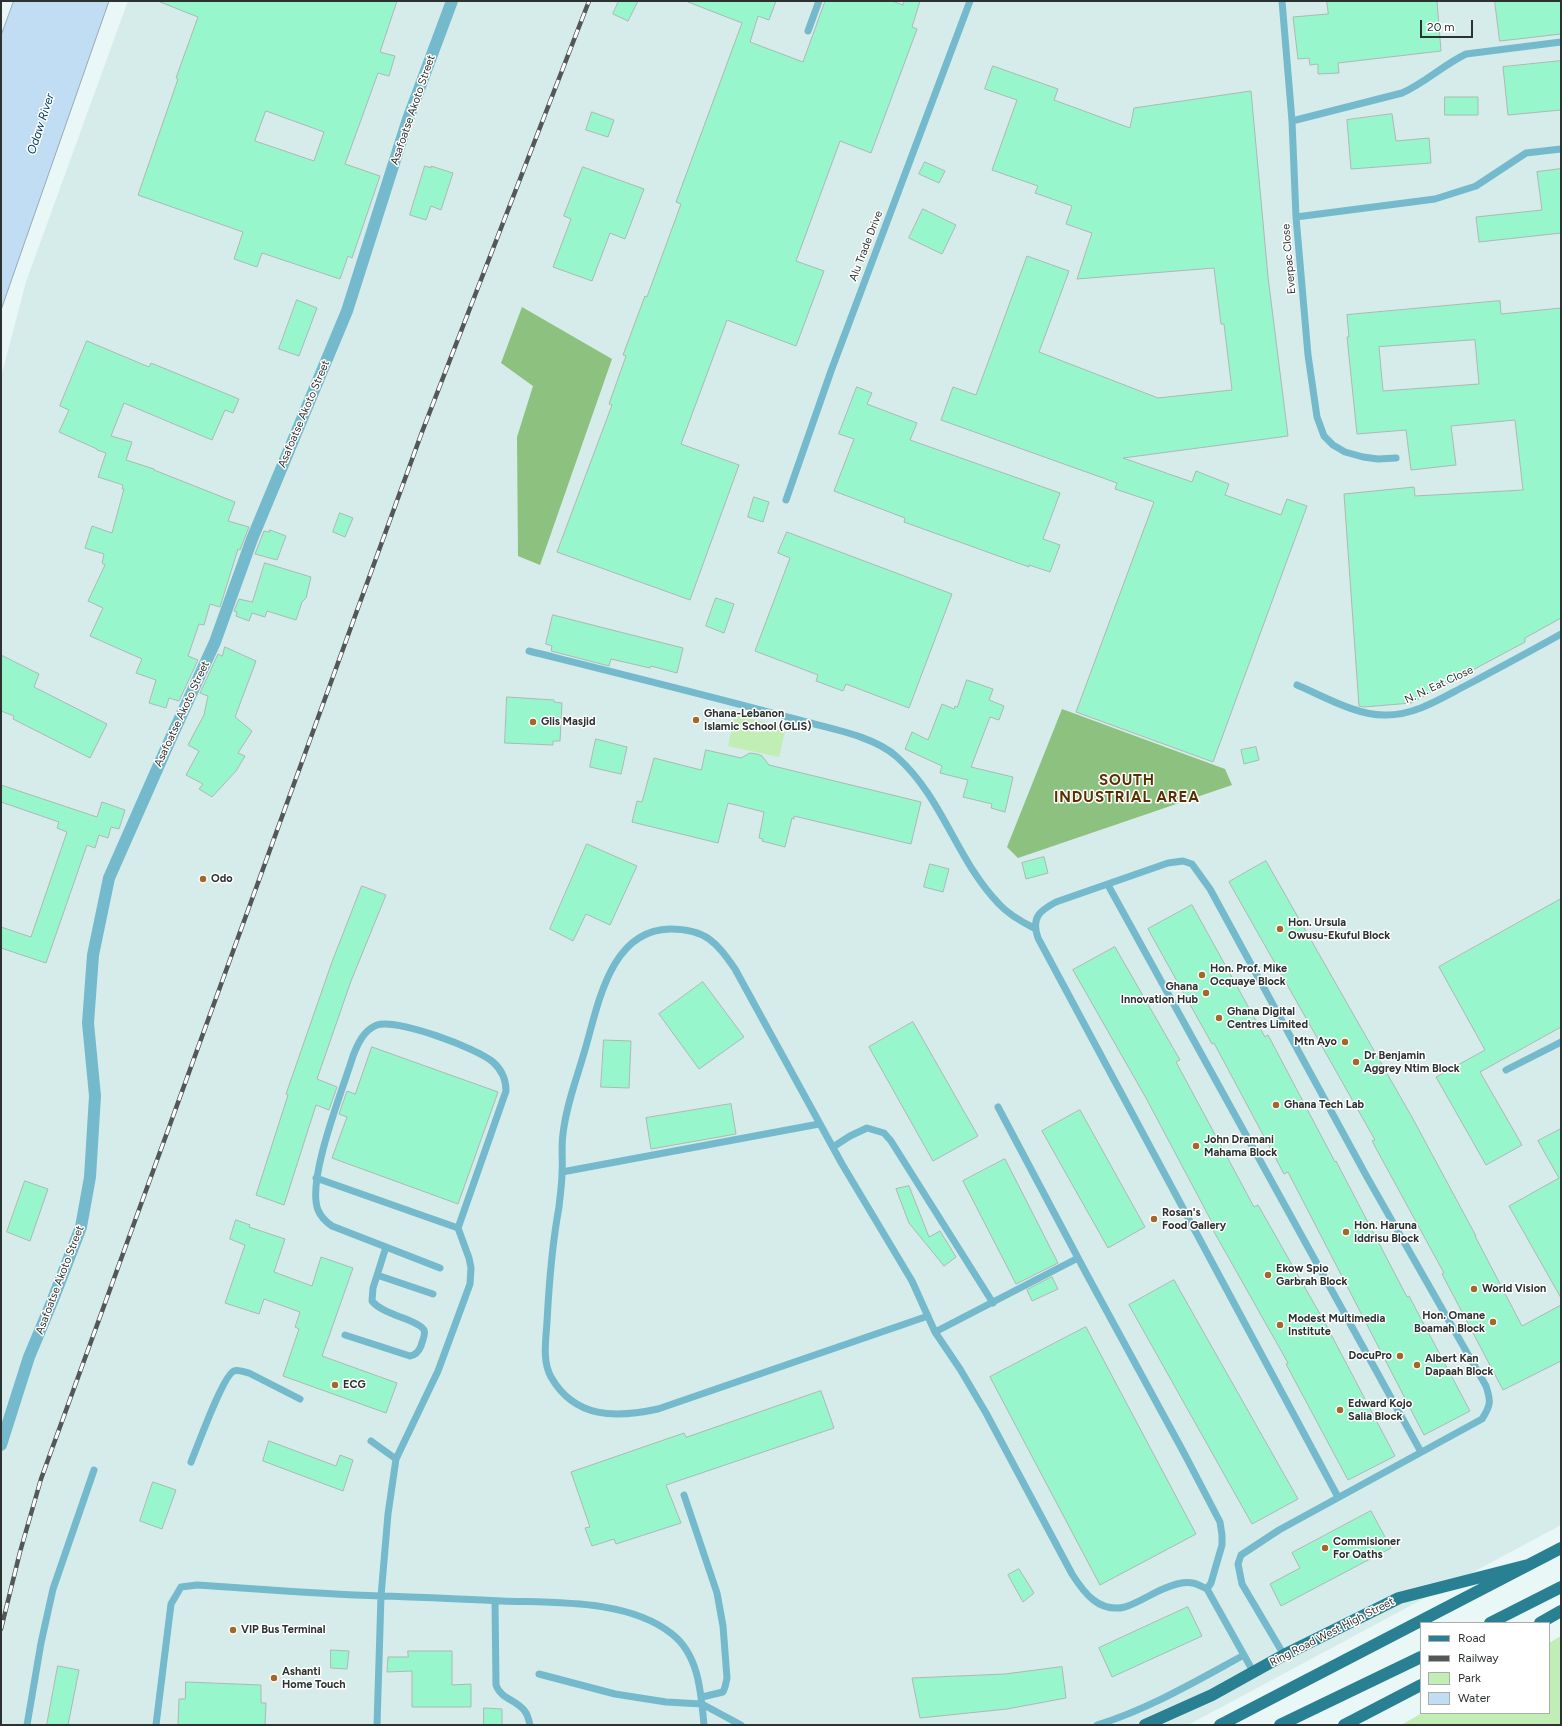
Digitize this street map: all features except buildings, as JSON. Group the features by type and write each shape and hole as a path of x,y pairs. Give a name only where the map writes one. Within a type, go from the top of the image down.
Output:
{"main road":[{"name":"Ring Road West High Street","path":"1220,1725 1561,1548"},
{"name":"Ring Road West High Street","path":"1145,1725 1178,1711 1254,1673 1284,1655 1399,1598 1528,1565"},
{"path":"1492,1622 1561,1587"},
{"path":"1542,1622 1561,1611"},
{"path":"1280,1725 1420,1656"},
{"path":"1344,1725 1420,1686"}],"street":[{"name":"Asafoatse Akoto Street","path":"1,1445 30,1357 81,1227 90,1178 95,1096 88,1023 93,955 109,878 215,642 252,539 347,311 408,119 452,1"}],"lane":[{"path":"808,31 819,1"},
{"name":"Alu Trade Drive","path":"786,500 831,370 970,1"},
{"name":"Everpac Close","path":"1282,1 1292,121 1296,217 1311,382 1317,417 1324,436 1333,445 1345,452 1378,459 1396,458"},
{"path":"1292,121 1402,93 1415,87 1454,60 1466,54 1561,42"},
{"path":"1296,217 1435,199 1476,186 1526,153 1561,149"},
{"name":"N. N. Eat Close","path":"1297,685 1336,702 1362,711 1385,715 1412,712 1491,672 1561,634"},
{"path":"529,651 761,710 879,744 897,756 919,780 946,822 978,879 1000,905 1021,921 1034,928 1338,1497"},
{"path":"1034,928 1037,916 1044,908 1072,895 1108,885 1168,863 1183,861 1192,864 1199,871 1217,901 1367,1177 1486,1386 1490,1400 1488,1410 1482,1419 1338,1497 1247,1550 1241,1555 1238,1564 1242,1584 1284,1655"},
{"path":"1108,885 1421,1452"},
{"path":"928,1316 658,1409 634,1414 610,1415 590,1411 574,1403 559,1389 550,1376 546,1364 548,1297 554,1227 559,1206 562,1172 562,1136 566,1112 597,1006 619,957 630,944 640,936 653,931 678,929 696,932 710,938 734,969 819,1124 912,1281 928,1316 935,1332 960,1369 986,1413 1083,1592 1096,1603 1114,1608 1125,1606 1173,1584 1184,1582 1194,1583 1207,1589 1254,1673"},
{"path":"377,1725 381,1596 388,1514 396,1459 438,1371 470,1284 471,1268 469,1258 458,1228 506,1091 506,1083 503,1072 492,1061 469,1047 430,1033 392,1023 378,1024 368,1030 358,1043 353,1056 321,1154 316,1178 316,1204 325,1221 332,1226 440,1268"},
{"path":"1506,1070 1561,1042"},
{"path":"998,1107 1220,1522 1222,1535 1220,1551 1207,1589"},
{"path":"562,1172 819,1124"},
{"path":"833,1147 850,1136 868,1128 884,1134 891,1141 993,1303"},
{"path":"316,1178 458,1228"},
{"path":"345,1335 410,1356 417,1353 420,1349 424,1333 422,1327 416,1323 381,1310 372,1301 371,1295 386,1247"},
{"path":"935,1332 1078,1258"},
{"path":"377,1275 433,1294"},
{"path":"191,1462 221,1388 230,1374 234,1371 249,1373 300,1399"},
{"path":"371,1441 396,1459"},
{"path":"27,1725 41,1643 53,1589 94,1470"},
{"path":"539,1674 615,1694 666,1702 702,1700 722,1692 726,1687 728,1678 723,1626 717,1594 684,1496"},
{"path":"156,1725 171,1604 181,1587 197,1585 381,1596 587,1605 638,1615 672,1634 682,1644 696,1670 702,1700 704,1725"},
{"path":"495,1601 496,1686 498,1692 526,1712 530,1725"},
{"path":"1096,1725 1125,1716 1157,1702 1244,1655"},
{"path":"702,1700 741,1725"}],"shaded area":[{"path":"128,1 1561,1 1561,1525 1188,1725 1,1725 1,377 26,282"}],"green space":[{"path":"522,307 612,359 540,565 518,556 517,437 533,386 501,363"},
{"path":"1062,709 1225,769 1232,785 1018,858 1007,847"},
{"path":"735,715 786,727 779,757 728,746"},
{"path":"1561,1636 1561,1725 1401,1725 1420,1714 1550,1714 1550,1642"}],"water":[{"name":"Odaw River","path":"14,1 109,1 1,310 1,36"}],"railway":[{"path":"1,1629 20,1552 41,1479 422,432 589,1"}],"place":[{"name":"Ghana-Lebanon Islamic School (GLIS)","path":"696,720"},
{"name":"Glis Masjid","path":"533,722"},
{"name":"Odo","path":"203,879"},
{"name":"Hon. Ursula Owusu-Ekuful Block","path":"1280,929"},
{"name":"Hon. Prof. Mike Ocquaye Block","path":"1202,975"},
{"name":"Ghana Innovation Hub","path":"1206,993"},
{"name":"Ghana Digital Centres Limited","path":"1219,1018"},
{"name":"Mtn Ayo","path":"1345,1042"},
{"name":"Dr Benjamin Aggrey Ntim Block","path":"1356,1062"},
{"name":"Ghana Tech Lab","path":"1276,1105"},
{"name":"John Dramani Mahama Block","path":"1196,1146"},
{"name":"Rosan's Food Gallery","path":"1154,1219"},
{"name":"Hon. Haruna Iddrisu Block","path":"1346,1232"},
{"name":"Ekow Spio Garbrah Block","path":"1268,1275"},
{"name":"World Vision","path":"1474,1289"},
{"name":"Hon. Omane Boamah Block","path":"1493,1322"},
{"name":"Modest Multimedia Institute","path":"1280,1325"},
{"name":"DocuPro","path":"1400,1356"},
{"name":"Albert Kan Dapaah Block","path":"1417,1365"},
{"name":"ECG","path":"335,1385"},
{"name":"Edward Kojo Salia Block","path":"1340,1410"},
{"name":"Commisioner For Oaths","path":"1325,1548"},
{"name":"VIP Bus Terminal","path":"233,1630"},
{"name":"Ashanti Home Touch","path":"274,1678"}],"district":[{"name":"SOUTH INDUSTRIAL AREA","path":"1127,790"}]}
